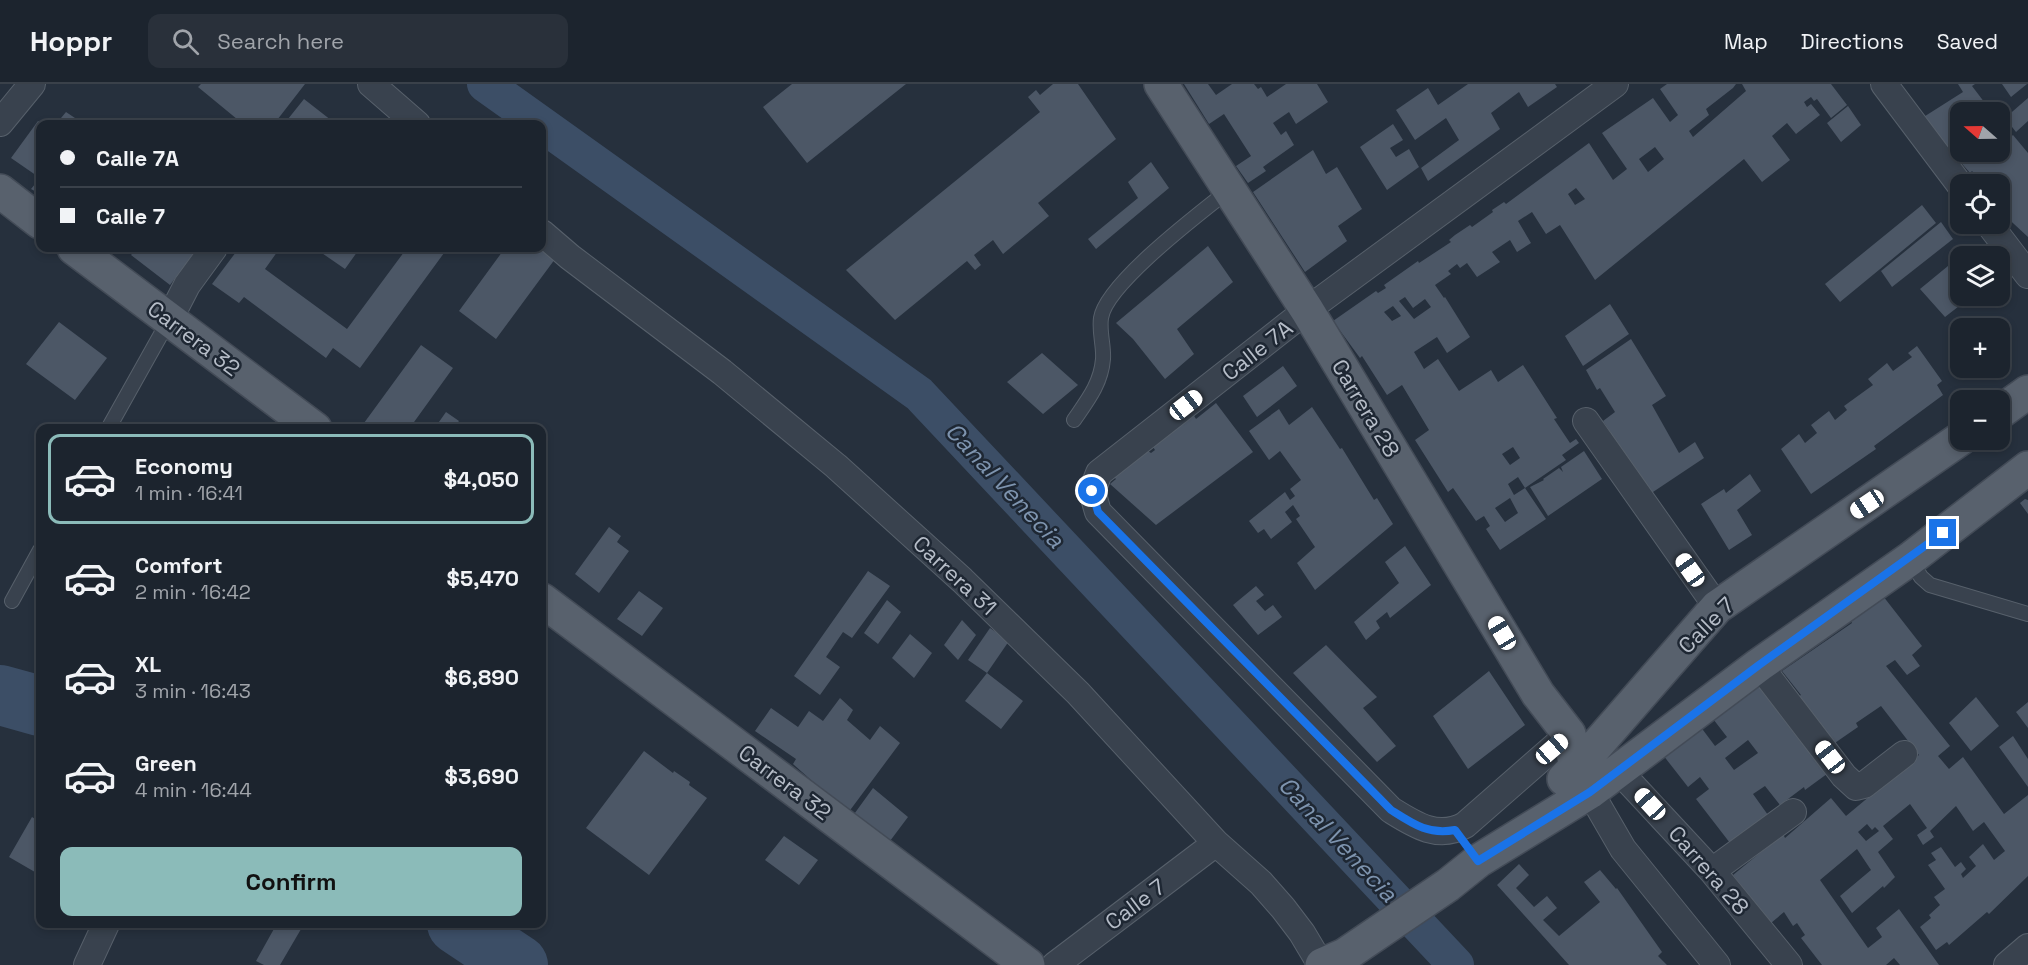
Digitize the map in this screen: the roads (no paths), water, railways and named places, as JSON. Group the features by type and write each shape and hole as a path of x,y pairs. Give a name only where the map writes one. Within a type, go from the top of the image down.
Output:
{"main road":[{"name":"Carrera 28","path":"1161,84 1307,310 1538,694 1583,760"},
{"path":"3,201 36,220"},
{"name":"Carrera 32","path":"79,252 308,424"},
{"path":"2010,405 2028,392"},
{"name":"Calle 7","path":"1329,962 1448,885 1478,861 1520,833 1717,607 1950,446"},
{"name":"Calle 7","path":"1583,760 1619,771 1651,744 1759,665 1910,559 2028,468"},
{"name":"Carrera 32","path":"546,603 1028,965"}],"street":[{"path":"0,123 32,84"},
{"path":"370,84 412,120"},
{"name":"Calle 7A","path":"1455,830 1443,832 1422,829 1391,810 1098,512 1092,491 1099,473 1307,310 1616,84"},
{"path":"1884,84 1952,174"},
{"path":"1997,234 2028,275"},
{"name":"Carrera 31","path":"546,236 570,257 722,372 836,466 962,580 1078,693 1216,843 1261,883 1329,962"},
{"path":"169,320 187,285 211,252"},
{"path":"1586,421 1717,607"},
{"path":"1759,665 1844,776 1856,787 1864,785 1904,754"},
{"path":"1478,861 1455,830 1583,760"},
{"name":"Carrera 28","path":"1583,760 1623,849 1717,965"},
{"name":"Carrera 28","path":"1619,771 1712,871 1789,965"},
{"path":"1712,871 1793,812"},
{"name":"Calle 7","path":"1055,965 1216,843"},
{"path":"87,965 104,928"},
{"path":"2007,965 2028,947"}],"lane":[{"path":"1074,420 1097,386 1103,359 1101,317 1116,289 1174,234 1229,190"},
{"path":"111,424 169,320"},
{"path":"12,601 36,557"},
{"path":"1910,559 1930,585 2028,614"}],"waterway":[{"name":"Canal Venecia","path":"485,84 535,120"},
{"name":"Canal Venecia","path":"546,128 919,394 1456,965"},
{"path":"0,695 36,705"},
{"path":"463,928 518,965"}]}
